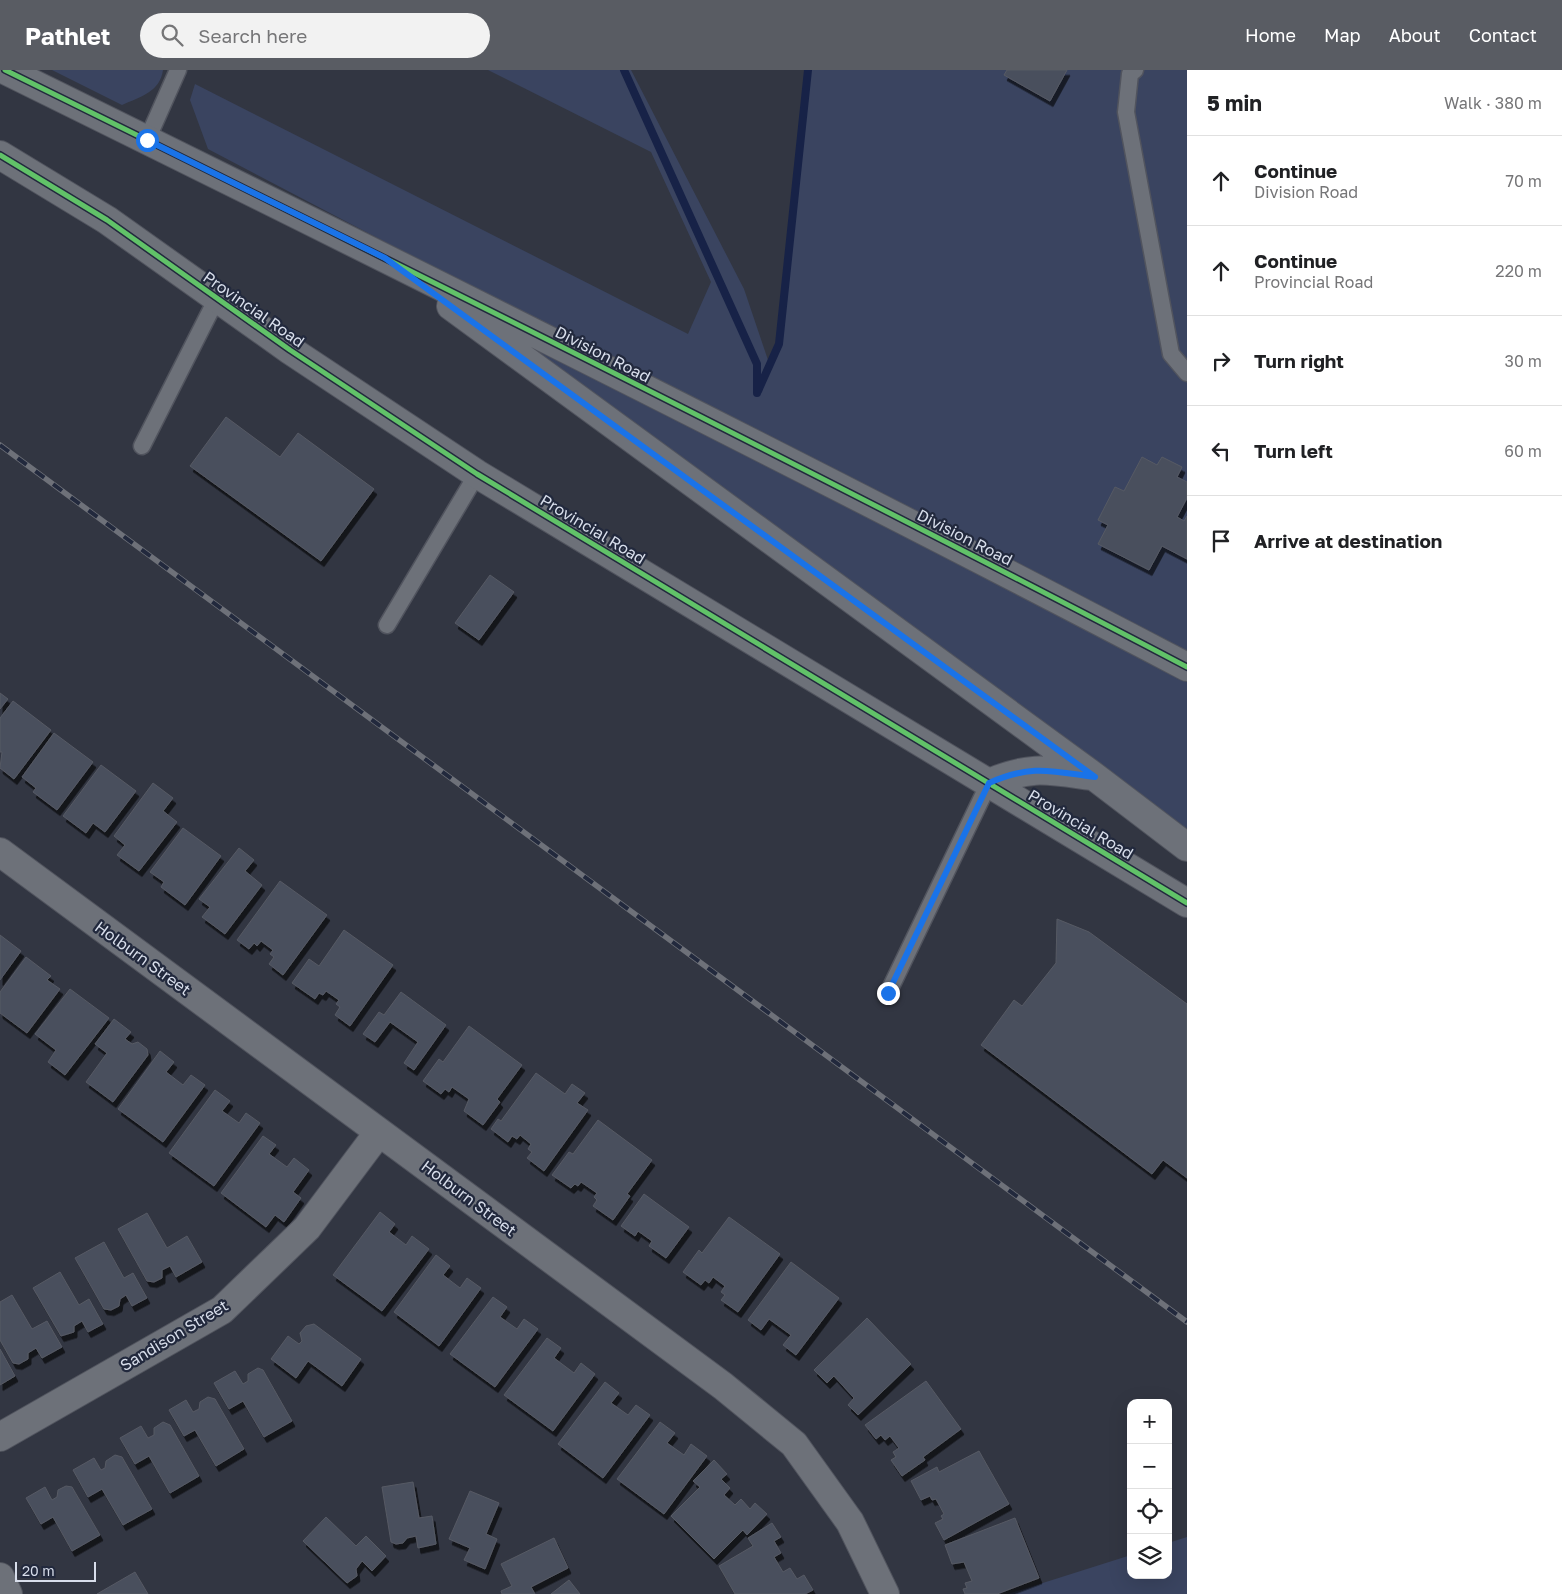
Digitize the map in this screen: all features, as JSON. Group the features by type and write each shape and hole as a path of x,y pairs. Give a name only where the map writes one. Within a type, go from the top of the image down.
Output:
{"main road":[{"name":"Division Road","path":"6,70 385,258 968,552 1187,667"},
{"name":"Provincial Road","path":"0,155 107,220 217,298 477,474 1187,903"},
{"path":"385,258 1095,777 1187,847"},
{"path":"989,783 1029,769 1048,769 1095,777"},
{"name":"Holburn Street","path":"0,852 723,1386 794,1444 850,1522 885,1594"},
{"name":"Sandison Street","path":"0,1437 222,1310 308,1228 379,1132"},
{"path":"0,1577 8,1594"}],"lane":[{"path":"147,140 178,70"},
{"path":"1135,70 1130,74 1126,112 1172,354 1187,373"},
{"path":"142,446 217,298"},
{"path":"387,625 477,474"},
{"path":"888,993 989,783"}],"shaded area":[{"path":"52,70 163,70 158,84 153,89 122,105"},
{"path":"488,70 631,70 744,289 770,366 779,343 807,70 1187,70 1187,653 738,427 208,149 190,100 195,84 688,334 711,282 651,152"},
{"path":"451,297 1187,680 1187,830"},
{"path":"1187,1537 1187,1594 1008,1594 1127,1556 1127,1579 1172,1579 1172,1542"}],"building":[{"path":"1007,70 1067,70 1050,101 1004,75"},
{"path":"226,417 280,457 298,433 374,489 321,561 190,466"},
{"path":"1142,457 1157,465 1162,457 1182,467 1177,477 1187,482 1187,498 1177,517 1184,521 1187,516 1187,559 1162,546 1149,570 1098,544 1108,525 1098,520 1115,487 1124,491"},
{"path":"490,575 514,592 479,640 455,623"},
{"path":"0,693 8,699 0,709"},
{"path":"13,701 51,730 14,779 0,768 2,752 0,752 0,718"},
{"path":"54,733 93,762 57,810 33,792 36,788 22,777"},
{"path":"101,765 136,791 105,832 93,823 86,833 63,816"},
{"path":"153,783 173,798 163,811 177,822 139,871 117,855 125,845 114,836"},
{"path":"183,828 221,856 185,905 161,887 164,882 150,872"},
{"path":"239,848 254,860 245,871 262,885 225,934 202,917 210,907 199,899"},
{"path":"280,881 327,915 283,975 269,964 274,957 270,954 273,950 261,941 257,946 254,943 249,949 237,940"},
{"path":"1057,919 1089,932 1187,1004 1187,1178 1163,1160 1152,1174 981,1045 1014,1000 1022,1006 1056,963"},
{"path":"344,930 393,965 350,1026 335,1015 340,1007 336,1004 339,1000 326,991 323,995 319,993 315,999 292,983 309,959 319,966"},
{"path":"0,935 21,951 0,980"},
{"path":"26,957 51,976 47,980 60,989 27,1033 0,1013 0,992"},
{"path":"70,989 109,1018 65,1075 48,1062 56,1050 35,1034"},
{"path":"401,992 446,1025 414,1070 404,1063 418,1042 390,1022 375,1042 363,1034 379,1012 384,1015"},
{"path":"114,1019 131,1032 125,1039 132,1044 138,1042 147,1049 148,1055 113,1102 86,1082 107,1053 95,1044"},
{"path":"469,1026 522,1065 497,1099 500,1102 483,1125 464,1111 469,1099 452,1087 449,1092 445,1089 441,1094 423,1081 439,1059 443,1062"},
{"path":"160,1051 174,1062 166,1072 183,1085 191,1075 205,1085 163,1142 118,1109"},
{"path":"536,1073 565,1094 572,1084 585,1093 577,1103 588,1110 544,1171 527,1158 532,1152 528,1149 531,1144 520,1135 517,1139 512,1136 508,1142 491,1129 498,1119 501,1121"},
{"path":"215,1090 230,1101 222,1111 239,1123 246,1113 260,1123 214,1186 169,1153"},
{"path":"598,1120 652,1160 627,1194 630,1196 613,1220 593,1206 597,1200 594,1197 597,1193 581,1182 578,1186 575,1184 571,1188 552,1175 569,1152 573,1154"},
{"path":"263,1136 276,1145 269,1154 287,1167 294,1158 309,1170 293,1192 301,1198 284,1222 275,1215 266,1227 221,1193"},
{"path":"644,1194 689,1227 666,1258 649,1246 652,1241 638,1231 635,1236 621,1226"},
{"path":"380,1212 395,1224 389,1232 406,1245 412,1236 429,1249 382,1311 333,1275"},
{"path":"147,1213 167,1248 187,1236 202,1262 176,1277 170,1266 162,1270 162,1278 154,1282 147,1281 118,1229"},
{"path":"729,1217 780,1254 738,1312 721,1300 725,1295 721,1292 725,1286 713,1277 709,1283 705,1280 701,1285 683,1272 699,1250 702,1253"},
{"path":"104,1242 124,1278 133,1273 147,1298 132,1306 126,1295 120,1299 119,1306 111,1310 104,1309 75,1258"},
{"path":"436,1255 450,1266 443,1275 460,1288 467,1278 481,1288 439,1346 394,1312"},
{"path":"791,1262 839,1298 796,1355 783,1345 791,1335 769,1319 761,1330 748,1320"},
{"path":"60,1272 79,1305 89,1299 103,1324 88,1332 82,1321 74,1326 74,1332 61,1336 33,1288"},
{"path":"12,1295 32,1329 47,1321 62,1347 42,1358 36,1348 28,1353 28,1359 19,1364 13,1363 0,1340 0,1302"},
{"path":"493,1297 507,1307 500,1317 517,1329 524,1319 538,1329 495,1387 450,1354"},
{"path":"867,1318 911,1364 858,1415 848,1405 854,1398 834,1376 827,1383 814,1370"},
{"path":"314,1324 361,1359 342,1386 308,1361 296,1378 271,1359 288,1336 299,1344 302,1341 300,1333 306,1326"},
{"path":"547,1338 561,1348 554,1358 574,1373 581,1363 595,1374 553,1431 504,1395"},
{"path":"0,1349 15,1376 0,1385"},
{"path":"258,1368 263,1370 292,1421 264,1437 243,1401 229,1409 214,1383 235,1371 243,1384 248,1381 248,1374"},
{"path":"926,1381 961,1429 923,1457 925,1460 902,1476 891,1460 896,1457 893,1452 899,1448 890,1436 885,1440 881,1435 876,1439 865,1425"},
{"path":"605,1382 619,1393 611,1403 628,1415 636,1405 650,1415 603,1478 558,1444"},
{"path":"208,1397 215,1399 244,1449 216,1466 195,1430 184,1436 169,1410 186,1400 193,1412 199,1409 200,1402"},
{"path":"163,1422 170,1425 199,1476 170,1493 149,1456 135,1464 120,1438 141,1426 148,1438 154,1435 154,1428"},
{"path":"660,1422 675,1433 667,1443 684,1455 691,1444 707,1456 664,1514 617,1479"},
{"path":"979,1451 1009,1504 944,1540 935,1523 943,1519 941,1516 944,1514 936,1499 932,1500 930,1496 921,1500 911,1481 937,1467 939,1472"},
{"path":"115,1455 122,1457 152,1509 123,1525 102,1489 88,1497 73,1470 94,1458 101,1470 105,1468 106,1461"},
{"path":"714,1460 727,1474 721,1479 730,1488 724,1495 735,1505 741,1499 750,1509 755,1503 767,1514 747,1535 743,1530 714,1559 671,1516 700,1487 693,1481"},
{"path":"413,1482 419,1518 432,1516 436,1544 418,1548 416,1536 407,1538 403,1543 396,1544 391,1542 382,1487"},
{"path":"66,1486 72,1487 100,1535 72,1551 53,1517 41,1524 26,1498 45,1487 52,1500 57,1497 58,1490"},
{"path":"470,1491 499,1503 486,1534 497,1539 485,1569 464,1560 470,1548 449,1539"},
{"path":"326,1517 356,1546 366,1536 386,1556 372,1571 362,1561 356,1569 357,1576 347,1583 303,1541"},
{"path":"1015,1518 1039,1578 997,1594 965,1594 963,1589 967,1588 965,1583 972,1581 964,1562 952,1564 945,1545"},
{"path":"772,1523 781,1537 774,1541 781,1553 774,1557 783,1572 790,1568 797,1579 804,1575 813,1590 805,1594 735,1594 719,1566 753,1546 748,1538"},
{"path":"554,1538 568,1568 531,1587 535,1594 502,1594 501,1591 512,1586 501,1564"},
{"path":"135,1572 148,1594 97,1594"},
{"path":"569,1580 580,1594 551,1594"}],"waterway":[{"path":"624,70 757,364 757,393"},
{"path":"758,391 779,344 808,70"}],"railway":[{"path":"0,445 1187,1322"}],"cycle path":[{"path":"5,70 598,365 1187,667"},
{"path":"0,155 107,220 290,350 477,474 1187,903"}],"route":[{"path":"147,140 385,258 1095,777 1048,769 1029,769 989,783 888,993"}]}
